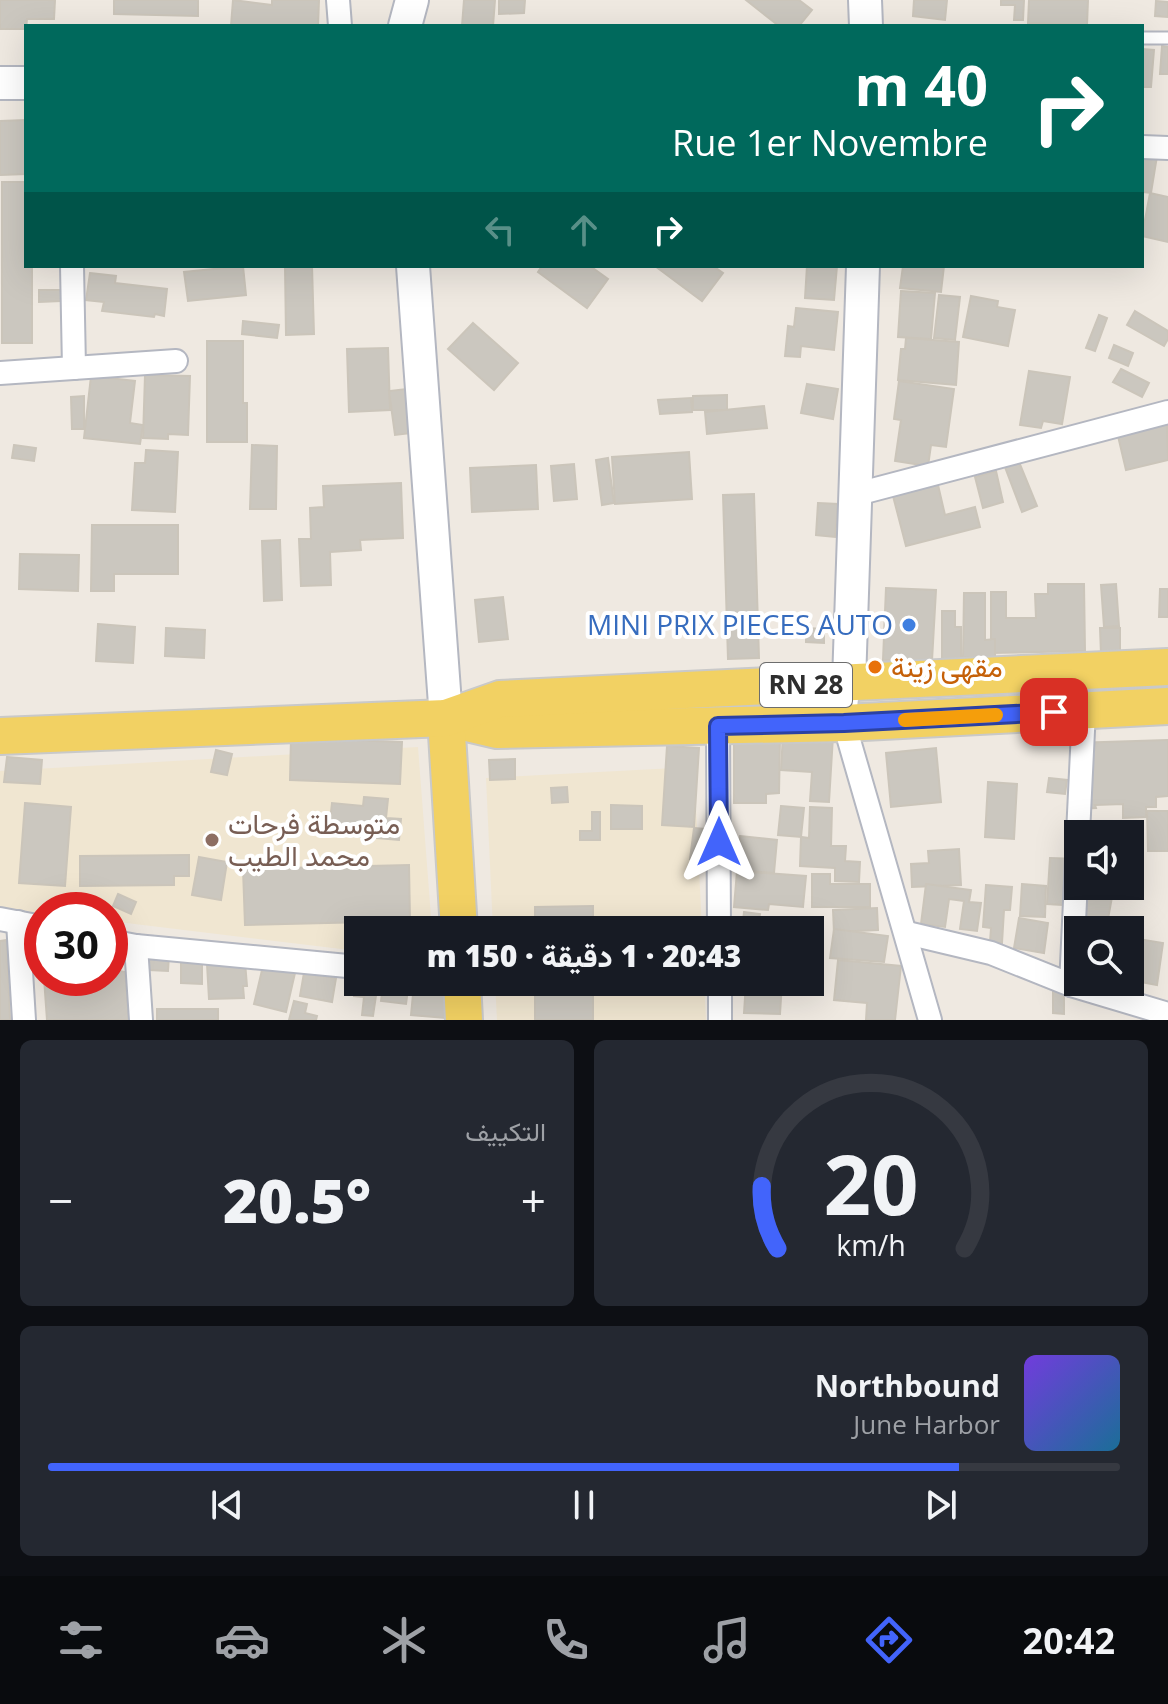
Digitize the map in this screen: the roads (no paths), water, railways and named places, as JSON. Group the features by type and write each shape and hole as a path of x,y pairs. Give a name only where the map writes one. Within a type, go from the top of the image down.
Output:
{"main road":[{"path":"406,24 412,0"},
{"path":"865,0 866,24"},
{"path":"0,83 24,83"},
{"path":"413,268 458,916"},
{"path":"849,682 863,268"},
{"name":"RN 28","path":"446,718 500,699 1168,667"},
{"name":"RN 28","path":"0,736 446,718 497,730 844,723 1168,706"},
{"path":"463,996 464,1020"}],"street":[{"path":"338,0 340,24"},
{"path":"1144,147 1168,148"},
{"path":"72,268 74,368"},
{"path":"0,373 176,361"},
{"path":"857,494 1168,412"},
{"path":"849,682 844,723 930,1020"},
{"path":"1079,820 1084,710"},
{"path":"718,726 719,916"},
{"path":"9,920 24,1020"},
{"path":"907,933 991,953 1064,982"},
{"path":"128,944 344,966"},
{"path":"136,946 141,1020"},
{"path":"720,996 720,1020"},
{"path":"1108,996 1168,1014"}],"lane":[{"path":"1144,38 1168,38"}],"place":[{"name":"MINI PRIX PIECES AUTO","path":"909,625"},
{"name":"مقهى زينة","path":"875,667"},
{"name":"متوسطة فرحات محمد الطيب","path":"212,840"}]}
